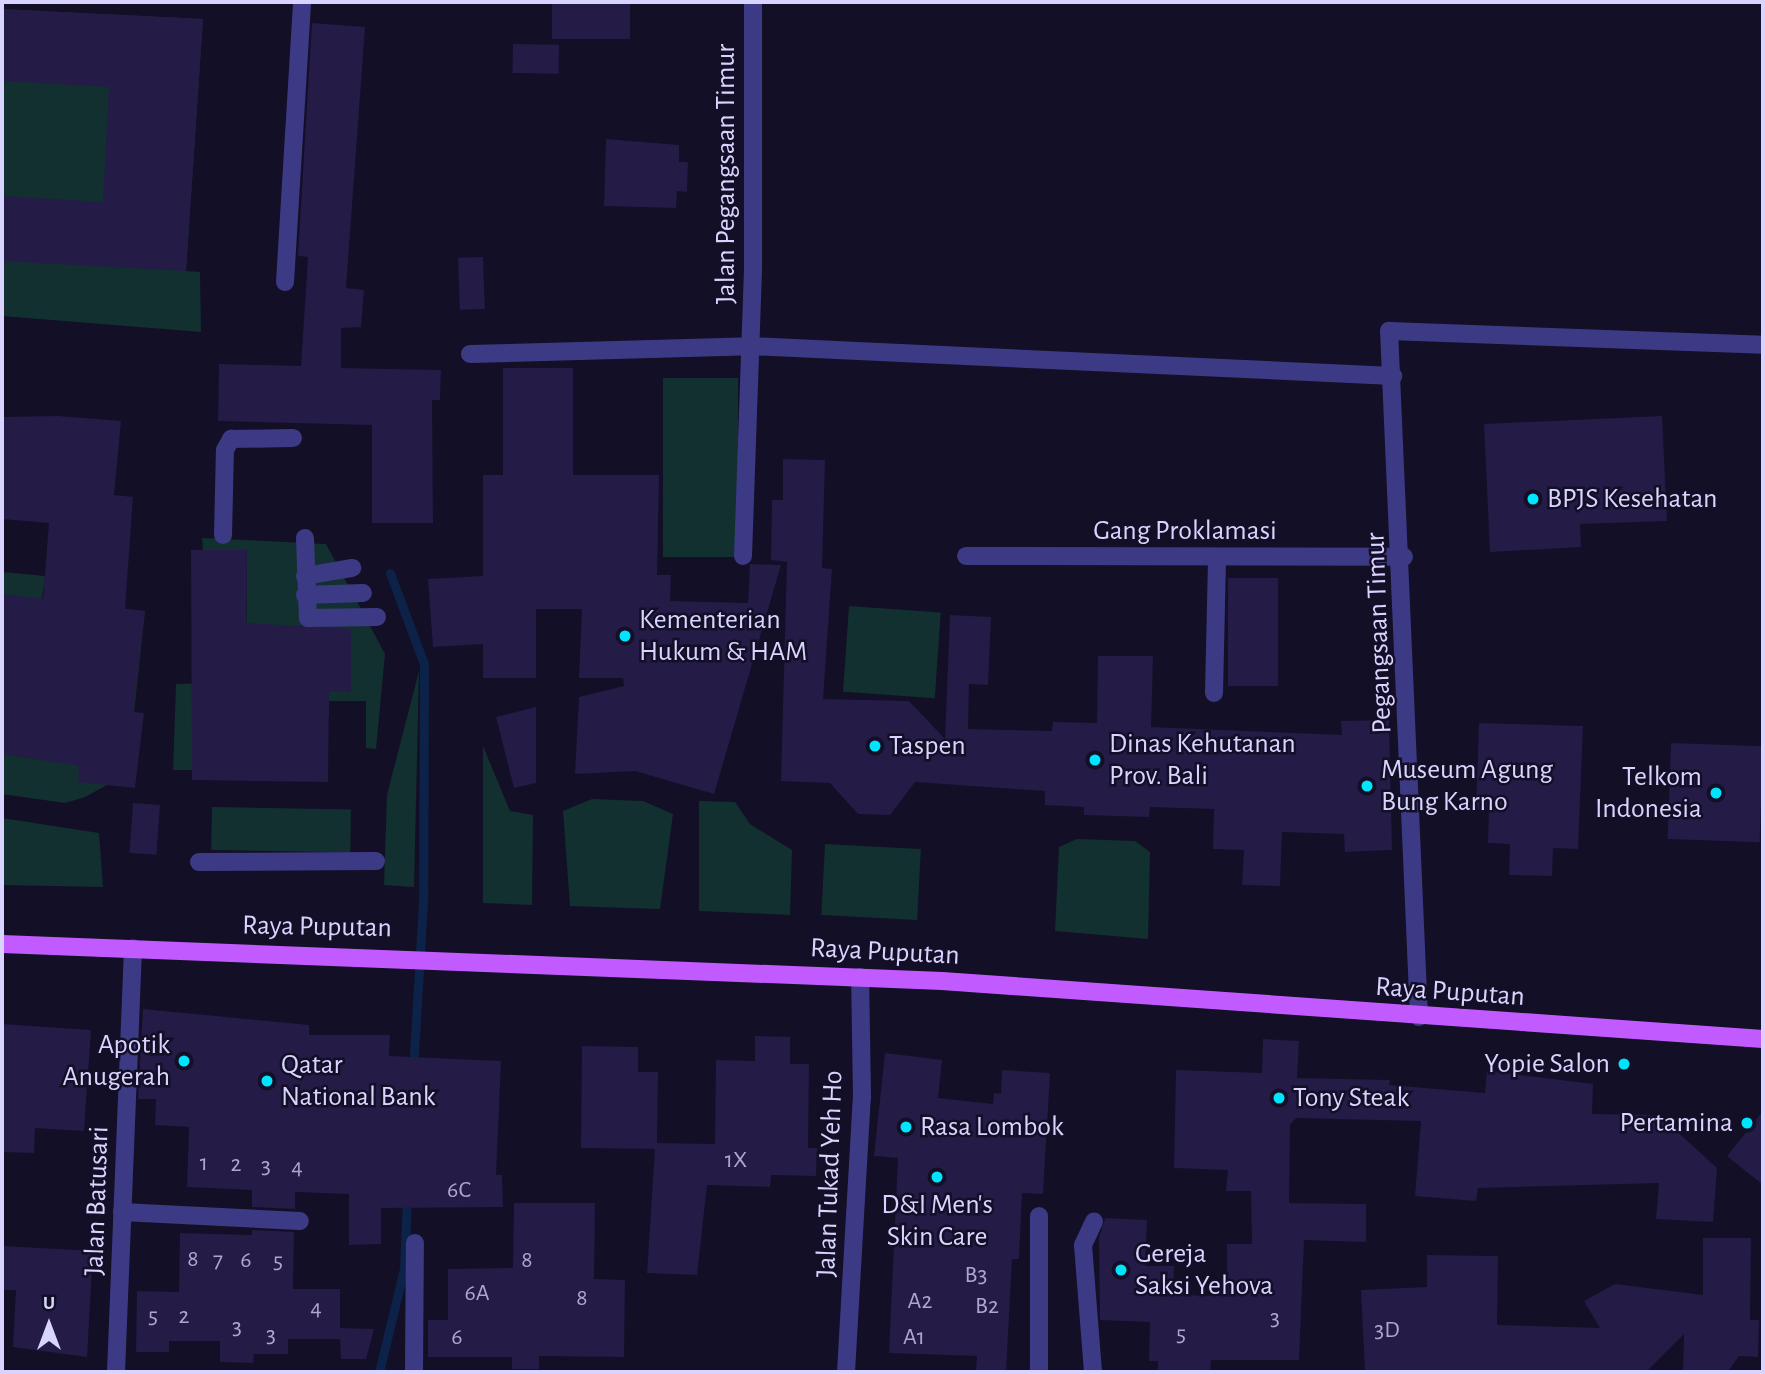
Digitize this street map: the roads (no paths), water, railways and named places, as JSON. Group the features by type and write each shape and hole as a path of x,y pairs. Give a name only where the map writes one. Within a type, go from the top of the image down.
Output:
{"main road":[{"name":"Raya Puputan","path":"2,944 400,955 860,977 1763,1039"}],"street":[{"path":"285,282 302,2"},
{"name":"Jalan Pegangsaan Timur","path":"743,556 750,346 753,2"},
{"name":"Pegangsaan Timur","path":"1419,1017 1404,557 1389,331 1763,345"},
{"path":"470,354 750,346 1393,376"},
{"path":"223,535 225,450 231,439 293,438"},
{"path":"305,538 305,595 308,618 377,617"},
{"name":"Gang Proklamasi","path":"966,556 1404,557"},
{"path":"1214,693 1217,558"},
{"path":"305,576 352,568"},
{"path":"305,595 363,593"},
{"path":"199,862 376,861"},
{"name":"Jalan Batusari","path":"116,1372 133,948"},
{"name":"Jalan Tukad Yeh Ho","path":"846,1372 862,1098 860,977"},
{"path":"122,1212 300,1221"},
{"path":"1039,1216 1044,1234 1039,1372"},
{"path":"1093,1372 1083,1245 1094,1221"},
{"path":"414,1372 415,1243"}],"waterway":[{"path":"390,573 424,664 423,902 413,1069"},
{"path":"379,1372 404,1269 407,1198"}],"place":[{"name":"BPJS Kesehatan","path":"1533,499"},
{"name":"Kementerian Hukum & HAM","path":"625,636"},
{"name":"Taspen","path":"875,746"},
{"name":"Dinas Kehutanan Prov. Bali","path":"1095,760"},
{"name":"Museum Agung Bung Karno","path":"1367,786"},
{"name":"Telkom Indonesia","path":"1716,793"},
{"name":"Apotik Anugerah","path":"184,1061"},
{"name":"Yopie Salon","path":"1624,1064"},
{"name":"Qatar National Bank","path":"267,1081"},
{"name":"Tony Steak","path":"1279,1098"},
{"name":"Pertamina","path":"1747,1123"},
{"name":"Rasa Lombok","path":"906,1127"},
{"name":"D&I Men's Skin Care","path":"937,1177"},
{"name":"Gereja Saksi Yehova","path":"1121,1270"}]}
